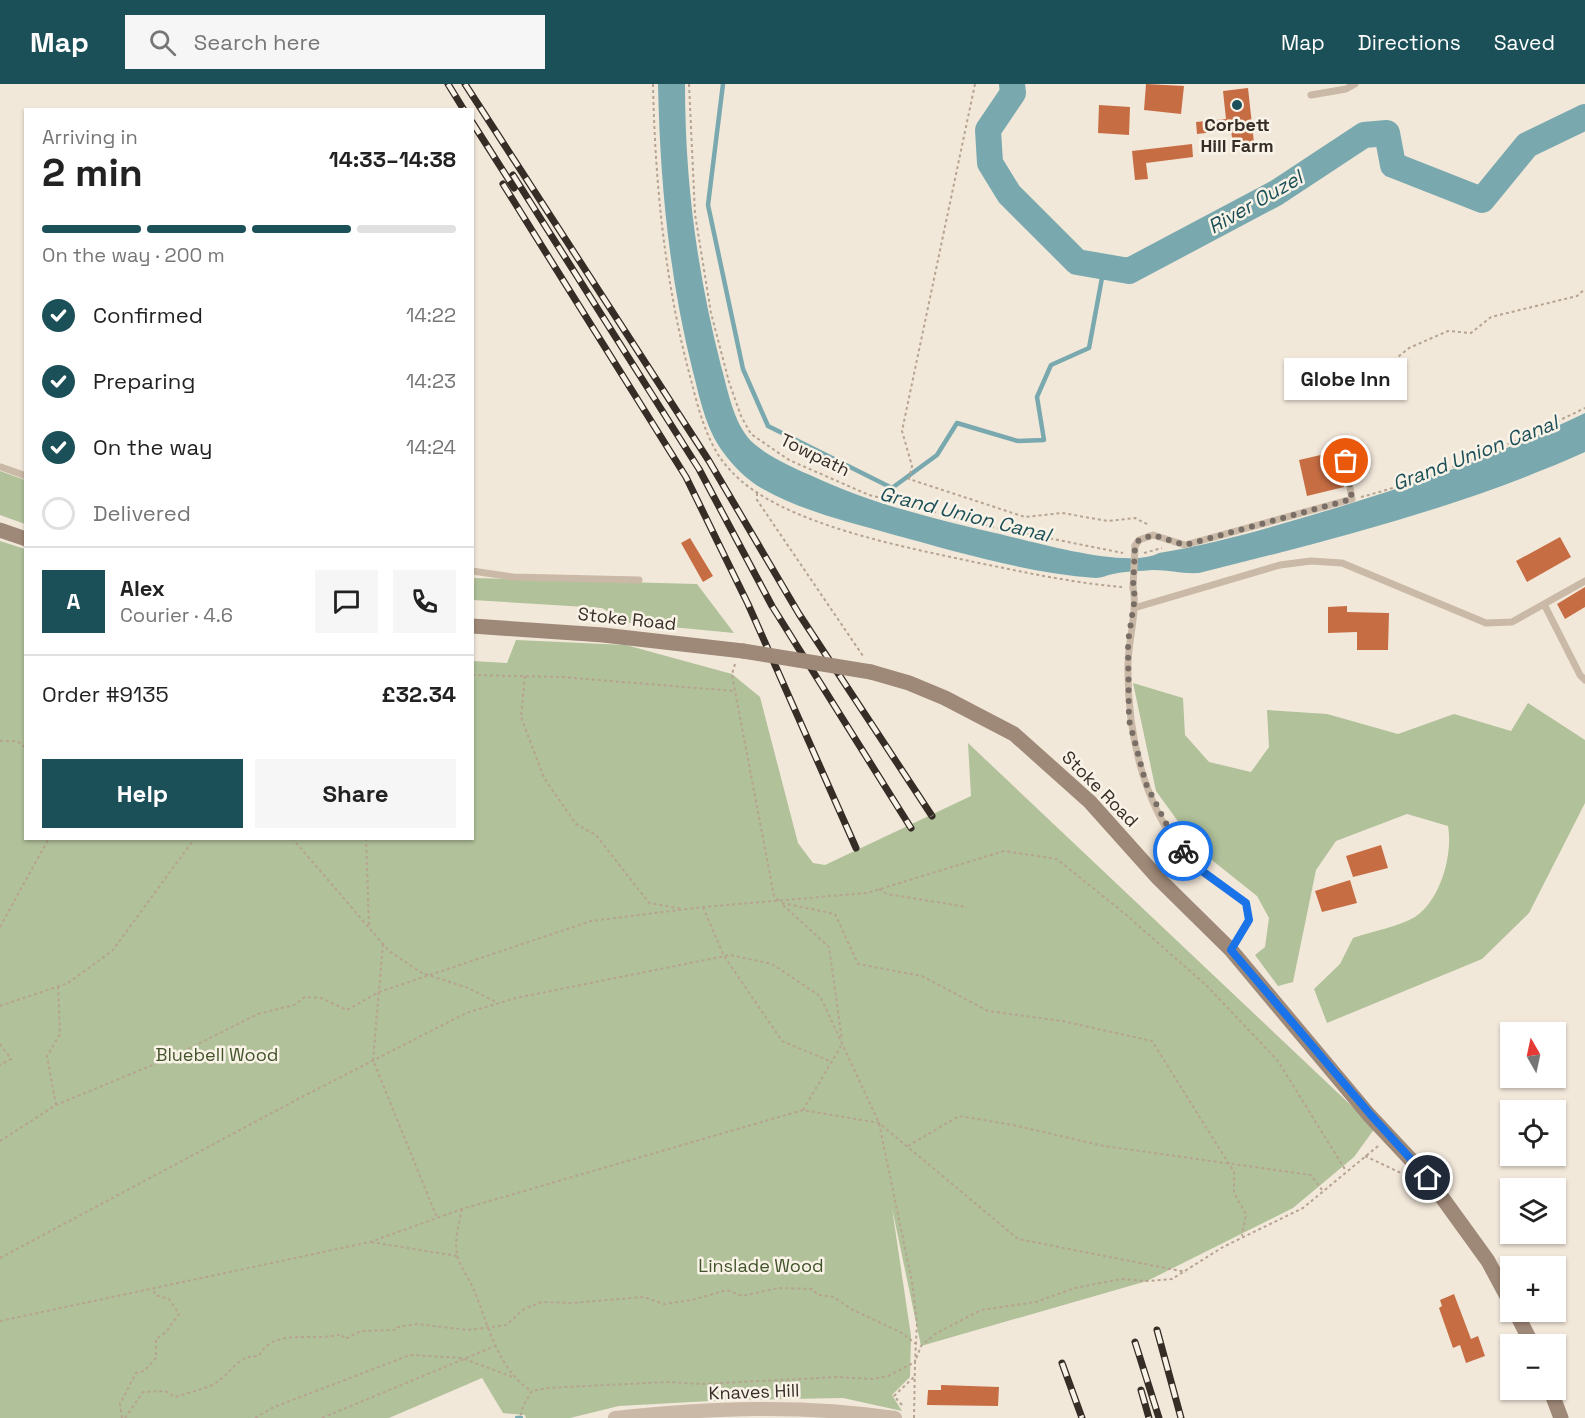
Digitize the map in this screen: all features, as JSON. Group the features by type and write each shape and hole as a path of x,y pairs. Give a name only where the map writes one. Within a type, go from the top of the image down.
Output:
{"street":[{"path":"0,530 24,538"},
{"name":"Stoke Road","path":"474,626 603,635 742,650 871,672 909,683 945,698 1014,734 1090,802 1158,878 1231,950 1390,1137 1428,1178 1488,1261 1500,1283"},
{"path":"1555,1400 1561,1418"},
{"name":"Knaves Hill","path":"615,1418 725,1410 895,1418"}],"lane":[{"path":"1311,95 1346,89 1355,84"},
{"path":"1231,950 1249,920 1246,903 1198,868 1175,841 1146,784 1137,757 1129,720 1128,685 1128,642 1135,597 1133,588 1136,550 1139,540 1153,535 1185,545 1352,499 1342,442"},
{"path":"1,467 24,475"},
{"path":"1134,608 1280,565 1311,561 1342,563 1486,623 1512,622 1585,581"},
{"path":"474,571 513,577 639,580"},
{"path":"1544,604 1580,675 1585,680"}],"path":[{"path":"653,84 659,206 679,336 697,402 713,445 730,471 772,502 835,528 895,544 1076,583 1133,588"},
{"name":"Towpath","path":"688,84 695,214 711,313 729,382 741,416 752,434 789,460 869,495 993,527 1126,554"},
{"path":"975,84 902,431 912,466 909,479 1025,517 1062,513 1108,521 1135,518 1145,521 1152,528 1153,535"},
{"path":"1366,383 1409,348 1448,331 1471,333 1491,317 1577,296 1585,289"},
{"path":"1352,499 1451,467 1522,438 1585,408"},
{"path":"757,493 757,500 861,653 871,672"},
{"path":"1136,550 1185,545"},
{"path":"742,650 732,674 774,896 829,947 842,1044 803,1110"},
{"path":"474,675 525,676 735,691"},
{"path":"525,676 521,717 544,778 557,797 576,824 596,835 649,903 685,909"},
{"path":"0,741 17,741 24,746"},
{"path":"0,927 48,840"},
{"path":"0,1006 68,983 112,951 194,840"},
{"path":"294,840 390,951 429,975 468,988 498,1003"},
{"path":"366,840 369,926"},
{"path":"0,1141 56,1105 172,1057 258,1014 294,1005 305,997 321,999 346,1010 379,992 591,921 703,907 867,893 1004,850 1057,859 1124,913 1207,986 1278,1061 1346,1171"},
{"path":"879,889 888,894 967,908"},
{"path":"780,902 836,914 858,964 922,976 988,1011 1062,1020 1152,1041 1234,1172 1233,1193 1246,1214 1242,1237"},
{"path":"703,907 724,956 782,1041 832,1062"},
{"path":"383,944 374,1060 437,1218"},
{"path":"0,1258 466,1013 498,1003 730,955 772,964 820,996 879,1123 912,1282 917,1323 914,1417"},
{"path":"56,1105 47,1056 60,1034 58,987"},
{"path":"0,1044 11,1059 0,1065"},
{"path":"0,1321 370,1242 462,1209 803,1110 879,1123 1018,1239 1186,1272"},
{"path":"908,1146 959,1116 1013,1125 1104,1146 1311,1174 1322,1191"},
{"path":"255,1418 274,1407 410,1355 462,1358 515,1378 532,1391 666,1382 702,1384 837,1377 873,1379 888,1376 915,1362 921,1346 935,1334 981,1310 1036,1302 1075,1288 1121,1279 1147,1281 1172,1279 1242,1237 1303,1208 1390,1137"},
{"path":"1365,1156 1406,1175"},
{"path":"462,1209 456,1238 457,1256 495,1346 515,1378"},
{"path":"370,1242 457,1256"},
{"path":"124,1418 120,1404 124,1393 136,1373 144,1371 156,1358 156,1339 166,1332 179,1314 169,1299 155,1295 153,1288"},
{"path":"124,1418 143,1392 165,1391 175,1397 213,1384 234,1364 248,1355 259,1356 263,1347 288,1336 327,1339 341,1334 345,1339 361,1331 396,1330 398,1327 417,1324 468,1330 488,1325 506,1325 524,1308 542,1302 570,1303 644,1297 664,1304 692,1300 727,1290 742,1296 777,1288 812,1289 818,1295 834,1297 851,1309 902,1333 916,1344"},
{"path":"322,1418 495,1346"},
{"path":"914,1377 894,1396 914,1417"},
{"path":"520,1418 523,1406 532,1391"}],"green space":[{"path":"0,471 24,480 24,524 0,515"},
{"path":"0,541 24,549 24,840 474,840 474,661 507,663 516,640 626,645 732,674 760,697 798,843 813,863 825,865 971,796 968,743 1375,1128 1354,1157 1293,1208 1147,1281 921,1346 892,1208 911,1336 910,1377 892,1395 902,1411 843,1398 728,1400 619,1406 570,1418 526,1418 525,1415 503,1413 482,1378 389,1418 0,1418"},
{"path":"474,578 697,584 734,633 620,622 619,618 602,608 474,600"},
{"path":"1133,683 1183,698 1185,735 1209,762 1251,772 1269,747 1267,710 1327,714 1398,734 1454,714 1511,731 1528,703 1585,740 1585,803 1529,913 1482,959 1327,1023 1314,989 1340,964 1353,938 1401,924 1415,917 1432,900 1447,863 1448,826 1407,814 1336,841 1316,870 1293,982 1278,986 1255,955 1265,947 1269,918 1257,896 1198,849 1156,791"}],"water":[{"path":"658,84 685,84 687,156 699,261 713,331 735,415 751,441 764,451 832,485 878,502 924,515 1055,547 1125,558 1144,557 1204,544 1339,507 1464,465 1585,413 1585,452 1491,490 1443,506 1346,535 1199,573 1154,570 1123,572 1096,578 1044,572 941,548 794,504 757,486 736,468 717,443 704,414 685,336 672,265 661,157"}],"building":[{"path":"1146,84 1184,86 1181,114 1144,110"},
{"name":"Corbett Hill Farm","path":"1248,88 1254,143 1233,145 1231,130 1197,134 1196,122 1226,119 1223,91"},
{"path":"1099,105 1130,107 1129,135 1098,133"},
{"path":"1192,144 1193,157 1146,163 1148,179 1135,180 1132,151"},
{"path":"1338,451 1344,487 1307,496 1299,460"},
{"path":"1560,537 1571,557 1527,582 1516,561"},
{"path":"690,538 713,576 703,582 681,543"},
{"path":"1585,587 1585,607 1565,619 1557,604"},
{"path":"1347,606 1347,612 1389,613 1388,650 1357,650 1357,632 1328,633 1328,607"},
{"path":"1381,845 1388,868 1353,877 1346,856"},
{"path":"1350,880 1357,903 1322,912 1315,891"},
{"path":"1454,1294 1471,1339 1478,1336 1485,1356 1466,1363 1460,1345 1453,1348 1439,1308 1442,1306 1440,1300"},
{"path":"941,1385 999,1387 998,1406 927,1405 928,1390 941,1390"}],"waterway":[{"name":"Grand Union Canal","path":"723,84 708,205 743,369 768,426 892,488 937,455 957,423 1018,441 1044,440 1037,397 1051,365 1089,348 1104,267"},
{"name":"River Ouzel","path":"1012,84 1013,93 988,130 990,163 1009,194 1077,262 1129,271 1276,193 1364,135 1387,133 1393,165 1482,200 1527,145 1585,117"}],"railway":[{"path":"448,84 463,108"},
{"path":"465,84 709,461 799,614 932,816"},
{"path":"474,125 514,188"},
{"path":"513,175 699,469 772,606 911,828"},
{"path":"503,184 686,477 748,604 856,848"},
{"path":"1157,1330 1181,1418"},
{"path":"1135,1342 1159,1418"},
{"path":"1062,1363 1082,1418"},
{"path":"1141,1390 1149,1418"}],"way so far":[{"path":"1183,851 1175,841 1146,784 1129,720 1128,642 1135,597 1133,588 1135,546 1139,540 1153,535 1185,545 1352,499 1346,461"}],"place":[{"name":"Corbett Hill Farm","path":"1237,105"},
{"name":"Globe Inn","path":"1346,461"}],"route":[{"path":"1183,851 1198,868 1246,903 1249,920 1231,950 1370,1114 1428,1178"}],"park label":[{"name":"Bluebell Wood","path":"217,1055"},
{"name":"Linslade Wood","path":"761,1266"}]}
